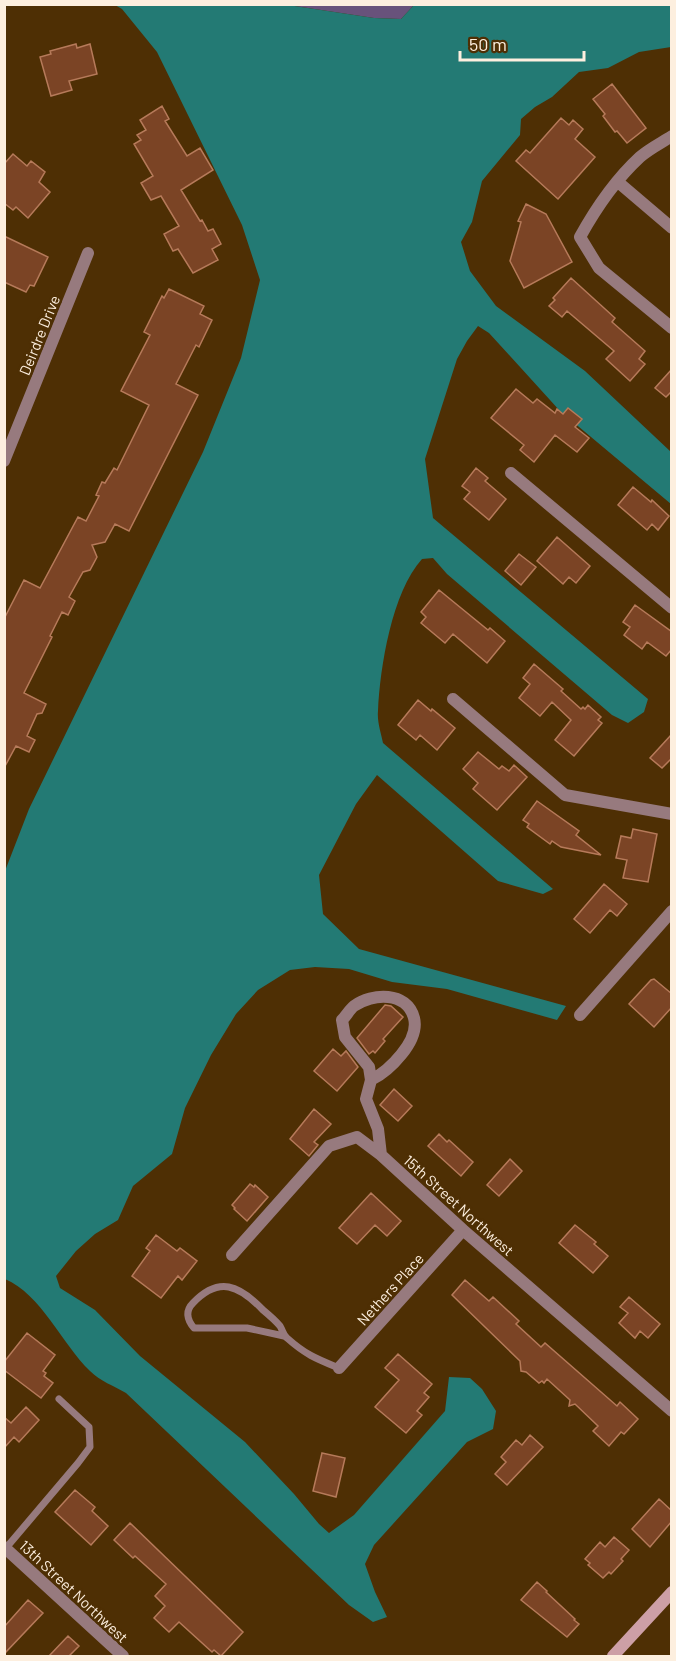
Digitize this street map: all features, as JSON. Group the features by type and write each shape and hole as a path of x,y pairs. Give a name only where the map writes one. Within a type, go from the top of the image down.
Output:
{"street":[{"path":"672,136 641,156 597,206 580,237 599,268 672,328"},
{"path":"618,182 672,228"},
{"name":"Deirdre Drive","path":"4,461 88,253"},
{"path":"511,473 672,608"},
{"path":"453,699 565,795 672,814"},
{"path":"580,1015 672,911"},
{"path":"371,1080 396,1060 408,1046 414,1030 414,1018 410,1010 396,999 384,996 374,997 355,1006 342,1020 345,1037 369,1067 371,1080 366,1099 378,1129 381,1155"},
{"name":"15th Street Northwest","path":"232,1255 329,1146 357,1137 381,1155 463,1230 672,1411"},
{"name":"Nethers Place","path":"339,1368 463,1230"},
{"name":"13th Street Northwest","path":"5,1548 123,1656"},
{"path":"613,1656 672,1592"}],"lane":[{"path":"284,1336 248,1328 194,1328 188,1322 187,1314 190,1306 214,1287 230,1286 245,1293 280,1327 284,1336 307,1355 339,1368"},
{"path":"5,1548 90,1447 89,1427 59,1399"}],"shaded area":[{"path":"288,5 414,5 401,19 374,18"}],"water":[{"path":"115,5 288,5 374,18 401,19 414,5 671,5 671,47 639,52 608,68 579,72 552,97 521,119 520,135 482,181 472,222 461,242 470,271 496,306 585,371 671,452 671,504 560,411 489,333 478,326 457,359 425,459 433,518 648,699 644,712 628,723 612,715 447,574 433,558 422,559 403,590 389,631 379,693 378,715 383,743 553,889 543,894 498,881 377,775 356,804 319,875 323,914 359,949 566,1006 557,1020 447,989 392,982 349,969 315,967 290,970 258,990 236,1014 211,1055 185,1108 172,1154 133,1186 118,1220 95,1234 76,1251 56,1276 60,1288 95,1310 140,1356 245,1442 329,1533 354,1515 445,1411 449,1377 470,1378 482,1389 496,1411 493,1429 467,1442 374,1545 365,1564 387,1617 373,1622 349,1605 126,1393 94,1375 30,1296 5,1279 5,871 29,809 203,452 241,358 260,280 242,225 157,52 122,9"}],"building":[{"path":"76,44 77,48 90,44 97,74 69,81 72,90 51,96 40,57 51,54 50,51"},
{"path":"612,84 646,128 627,143 617,131 615,132 593,99"},
{"path":"162,106 169,119 165,121 187,156 200,148 213,170 181,190 200,221 202,220 208,231 213,229 221,244 212,249 218,260 193,273 178,249 173,251 164,234 179,226 161,196 151,200 141,183 153,176 134,144 141,140 137,135 146,130 140,120"},
{"path":"561,118 569,125 573,120 583,129 575,139 595,157 558,199 516,161 526,150 530,153"},
{"path":"13,154 27,166 31,161 45,172 39,182 50,192 28,218 16,207 13,210 4,203 4,164"},
{"path":"526,204 546,214 572,262 524,288 510,261 521,222 518,221"},
{"path":"4,236 48,257 34,286 30,285 26,292 4,282"},
{"path":"571,278 615,318 612,322 645,351 639,359 645,364 630,381 606,359 614,351 567,311 562,317 549,306"},
{"path":"169,289 204,306 200,314 212,320 199,347 196,345 176,384 198,395 129,531 115,524 105,542 92,545 97,557 90,570 83,572 69,597 75,601 68,615 62,612 24,693 46,704 42,713 37,714 27,736 35,740 29,752 16,746 4,768 4,619 24,580 40,588 78,517 86,521 99,496 96,495 102,482 105,483 114,468 117,470 149,405 121,391 150,335 144,332 162,296 164,298"},
{"path":"672,369 672,391 666,397 655,388"},
{"path":"516,389 533,403 537,399 555,413 557,409 563,414 568,408 582,419 575,427 589,438 577,452 555,435 534,462 520,450 524,445 491,418"},
{"path":"476,468 488,478 485,481 506,499 489,520 464,499 470,492 462,486"},
{"path":"633,487 669,516 658,530 652,524 647,530 618,505"},
{"path":"557,537 590,566 576,583 569,577 563,584 537,561"},
{"path":"519,554 536,567 521,585 505,571"},
{"path":"439,590 505,641 487,663 453,634 445,643 421,623 426,617 421,612"},
{"path":"635,605 672,632 672,649 666,656 647,642 642,649 624,635 630,627 623,622"},
{"path":"534,664 563,689 561,691 581,709 583,707 585,709 588,705 601,717 598,720 602,723 574,756 555,740 571,720 552,702 540,716 519,698 530,684 523,678"},
{"path":"418,700 455,728 437,750 420,735 416,740 398,725"},
{"path":"672,734 672,758 662,768 650,758"},
{"path":"478,752 499,769 502,766 509,771 514,765 527,777 497,810 473,789 478,783 463,769"},
{"path":"537,801 579,831 576,835 601,855 561,847 552,841 550,844 527,827 529,824 523,820"},
{"path":"633,829 657,834 648,882 623,878 627,860 616,858 621,836 631,838"},
{"path":"604,884 627,904 617,916 610,910 590,933 574,919"},
{"path":"654,979 672,994 672,1007 654,1027 629,1004"},
{"path":"385,1005 391,1006 403,1017 383,1039 385,1041 375,1053 373,1051 369,1054 357,1038"},
{"path":"333,1049 341,1056 346,1051 358,1067 337,1091 314,1071"},
{"path":"394,1089 412,1106 398,1121 380,1105"},
{"path":"314,1109 331,1124 314,1142 318,1145 309,1156 290,1139"},
{"path":"439,1134 473,1162 461,1176 428,1146"},
{"path":"510,1159 522,1171 499,1196 487,1185"},
{"path":"250,1184 254,1187 255,1185 268,1197 247,1221 232,1205"},
{"path":"371,1193 401,1221 387,1236 375,1225 357,1244 339,1228"},
{"path":"575,1225 596,1242 594,1244 608,1256 593,1273 559,1243"},
{"path":"156,1235 177,1251 180,1248 197,1261 182,1280 178,1276 161,1298 132,1276 150,1251 146,1248"},
{"path":"465,1280 489,1301 493,1297 519,1321 516,1324 541,1347 545,1343 617,1406 620,1402 638,1419 624,1434 621,1432 609,1446 593,1431 598,1426 575,1404 569,1406 570,1400 547,1379 544,1383 542,1381 539,1383 526,1372 521,1371 520,1361 452,1295"},
{"path":"629,1297 660,1324 648,1338 640,1331 635,1338 619,1323 628,1313 620,1307"},
{"path":"27,1333 55,1355 43,1371 46,1373 44,1376 53,1383 41,1398 4,1370 4,1362"},
{"path":"398,1354 432,1384 424,1393 429,1397 417,1411 422,1415 406,1433 375,1407 399,1380 385,1368"},
{"path":"26,1407 39,1420 19,1442 14,1437 4,1448 4,1417 11,1423"},
{"path":"530,1435 543,1447 507,1485 495,1474 506,1462 501,1457 516,1440 522,1445"},
{"path":"322,1453 345,1458 336,1497 313,1491"},
{"path":"75,1490 95,1507 92,1511 108,1526 91,1545 55,1512"},
{"path":"659,1499 672,1511 672,1521 650,1547 632,1529"},
{"path":"130,1523 243,1632 221,1656 214,1650 212,1652 179,1622 169,1632 154,1618 165,1606 155,1596 166,1584 114,1540"},
{"path":"614,1537 629,1550 611,1574 609,1572 603,1578 588,1565 590,1563 585,1559 600,1542 605,1547"},
{"path":"537,1582 579,1624 567,1637 521,1600"},
{"path":"28,1600 43,1613 4,1654 4,1627"},
{"path":"68,1636 79,1646 69,1656 49,1656"}]}
